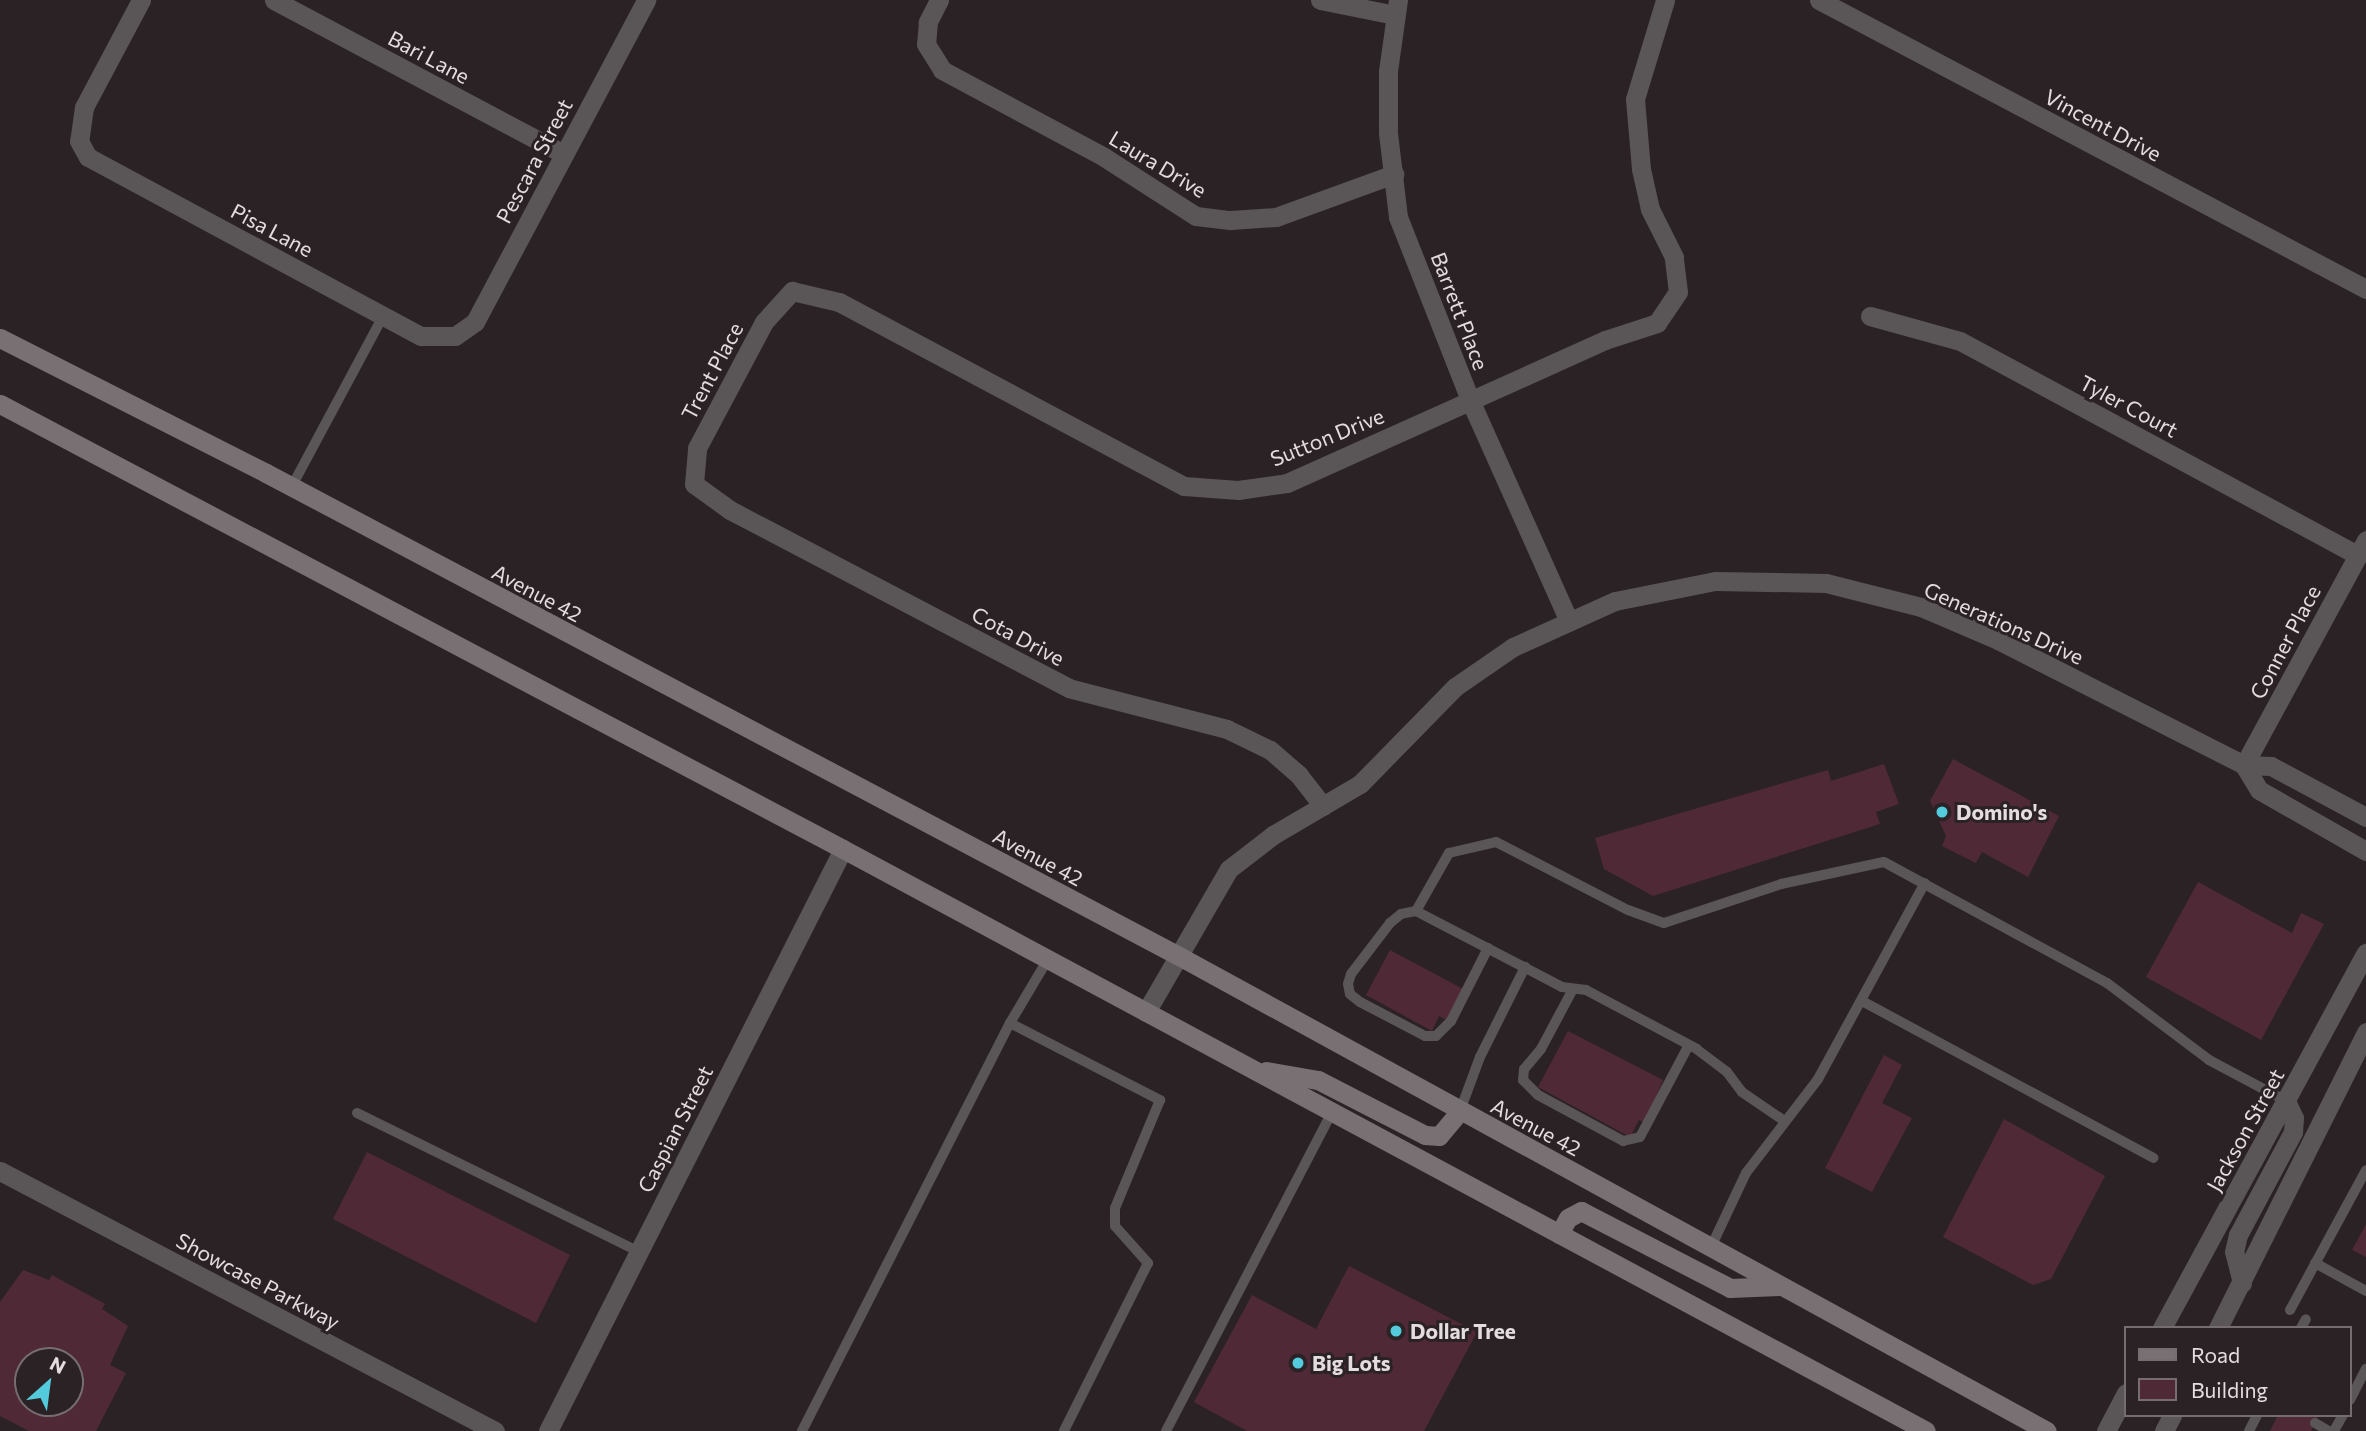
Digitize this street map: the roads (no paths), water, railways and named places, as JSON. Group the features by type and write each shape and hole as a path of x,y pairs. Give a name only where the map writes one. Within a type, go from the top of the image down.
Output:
{"main road":[{"name":"Avenue 42","path":"0,338 292,486 1178,956 2047,1431"},
{"path":"0,404 843,849 1926,1431"},
{"path":"1248,1068 1318,1080 1425,1135 1439,1136 1460,1112"},
{"path":"1559,1234 1568,1219 1581,1211 1730,1287 1780,1286"}],"street":[{"name":"Pisa Lane","path":"141,0 84,107 79,141 88,157 421,336 455,336"},
{"name":"Bari Lane","path":"274,0 564,154"},
{"name":"Pescara Street","path":"455,336 475,322 646,0"},
{"name":"Laura Drive","path":"939,0 928,22 926,44 942,70 1104,157 1156,194 1196,216 1230,220 1276,217 1394,174"},
{"path":"1320,0 1397,8"},
{"name":"Sutton Drive","path":"792,291 839,302 1184,486 1238,490 1287,482 1605,340 1657,323 1678,292 1674,257 1650,209 1635,135 1636,99 1665,0"},
{"name":"Vincent Drive","path":"1819,0 2366,289"},
{"name":"Barrett Place","path":"1397,8 1388,133 1398,216 1470,400 1569,621"},
{"name":"Trent Place","path":"694,484 697,448 764,322 792,291"},
{"name":"Tyler Court","path":"1870,316 1960,341 2362,547"},
{"name":"Cota Drive","path":"694,484 730,510 1069,688 1227,729 1270,750 1299,775 1323,806"},
{"name":"Conner Place","path":"2244,765 2362,547"},
{"name":"Generations Drive","path":"1146,1012 1229,869 1360,784 1455,687 1513,646 1615,601 1715,581 1826,583 1922,607 1998,640 2244,765 2271,766 2366,817"},
{"name":"Generations Drive","path":"2244,765 2259,790 2366,851"},
{"name":"Caspian Street","path":"548,1431 843,849"},
{"name":"Jackson Street","path":"2163,1326 2366,953"},
{"path":"2219,1326 2366,1032"},
{"path":"2242,1283 2234,1252 2238,1235 2293,1132 2294,1118 2286,1101"},
{"name":"Showcase Parkway","path":"0,1171 495,1431"},
{"path":"2105,1431 2124,1397"}],"lane":[{"path":"292,486 383,316"},
{"path":"1416,911 1449,853 1496,842 1628,910 1664,923 1864,862 1884,862 2107,983 2209,1060 2286,1101"},
{"path":"1711,1247 1746,1174 1783,1120 1818,1079 1925,883"},
{"path":"1488,948 1451,1021 1436,1036 1424,1036 1350,994 1348,984 1351,974 1390,923 1401,914 1416,911 1525,967 1573,989 1586,990 1689,1045 1783,1120"},
{"path":"802,1431 1010,1023 1048,959"},
{"path":"1460,1112 1480,1057 1525,967"},
{"path":"1573,989 1541,1049 1524,1069 1523,1080 1538,1095 1622,1140 1640,1137 1689,1045"},
{"path":"1862,1001 2153,1158"},
{"path":"1010,1023 1160,1100 1115,1208 1115,1226 1148,1263 1064,1431"},
{"path":"1166,1431 1332,1112"},
{"path":"357,1113 639,1252"},
{"path":"2290,1310 2366,1170"},
{"path":"2315,1263 2366,1291"},
{"path":"2362,1384 2366,1369"},
{"path":"2315,1423 2332,1431"}],"place":[{"name":"Domino's","path":"1942,812"},
{"name":"Dollar Tree","path":"1396,1331"},
{"name":"Big Lots","path":"1298,1363"}]}
